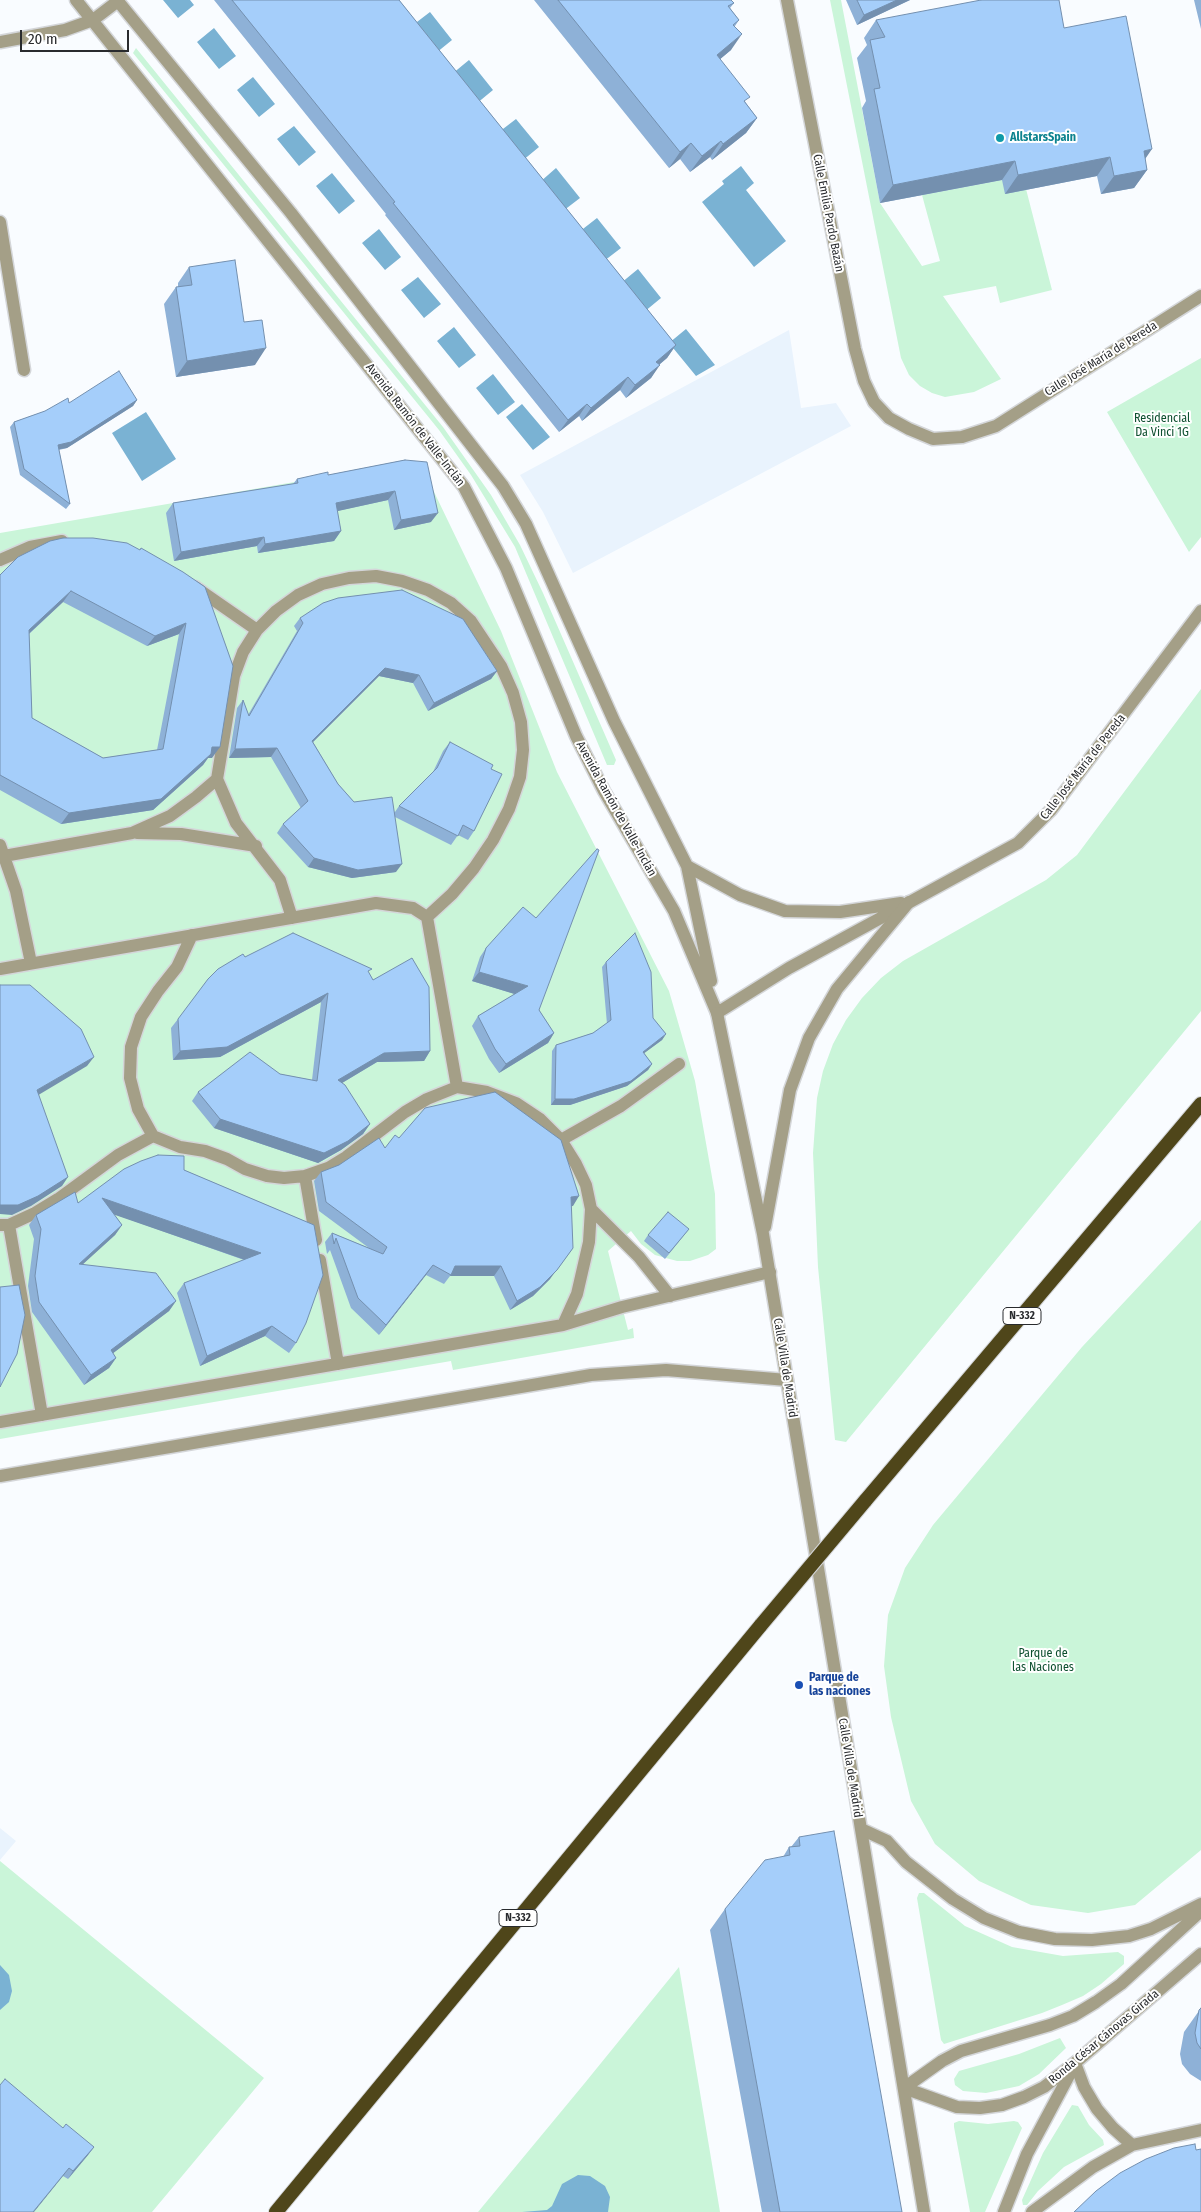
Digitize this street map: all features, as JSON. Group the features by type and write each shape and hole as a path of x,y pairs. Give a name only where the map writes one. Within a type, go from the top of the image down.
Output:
{"highway":[{"name":"N-332","path":"276,2212 761,1625 1201,1104"},
{"path":"1178,1132 1201,1109"}],"street":[{"name":"Avenida Ramón de Valle-Inclán","path":"76,0 464,487 510,576 576,736 604,791 674,911 717,1013"},
{"name":"Calle Emilia Pardo Bazán","path":"787,0 855,349 864,381 874,402 889,418"},
{"path":"0,42 65,30 93,20 117,1 291,213 503,486 526,524 614,721 687,866 717,1013"},
{"path":"0,222 24,370"},
{"name":"Calle José María de Pereda","path":"889,418 908,429 934,439 962,437 996,426 1201,296"},
{"path":"0,560 30,547 71,540"},
{"path":"292,918 280,880 256,846 236,823 217,779 234,676 243,652 257,630 276,611 298,595 322,584 349,578 376,576 402,581 428,590 451,603 472,621 487,642 513,693 521,722 523,750 520,777 509,809 494,840 474,868 452,894 427,917"},
{"path":"182,577 257,630"},
{"name":"Calle José María de Pereda","path":"717,1013 789,968 908,902 998,856 1018,843 1036,827 1201,611"},
{"path":"132,832 170,816 217,779"},
{"path":"32,963 20,909 2,850 132,832 182,834 256,846"},
{"name":"Calle José María de Pereda","path":"687,866 740,895 785,911 840,912 908,902"},
{"path":"763,1234 790,1090 809,1038 837,989 908,902"},
{"path":"0,969 376,903 413,908 427,917 457,1088"},
{"path":"192,936 177,967 158,990 141,1017 131,1048 130,1078 138,1109 153,1136 180,1147 206,1151 227,1159 245,1169 267,1176 305,1176 328,1168 346,1157 412,1107 457,1088 487,1092 516,1103 540,1119 561,1140 580,1171 591,1208 586,1266 564,1325"},
{"name":"Calle Villa de Madrid","path":"717,1013 770,1272 924,2212"},
{"path":"561,1140 622,1106 679,1064"},
{"path":"42,1415 4,1225 58,1200 92,1172 153,1136"},
{"path":"305,1176 338,1364"},
{"path":"591,1208 639,1257 670,1296"},
{"path":"0,1422 564,1325 670,1296 770,1272"},
{"path":"0,1476 591,1375 666,1370 787,1380"},
{"path":"861,1829 886,1841 906,1862 953,1900 984,1918 1019,1932 1055,1939 1092,1940 1129,1936 1151,1929 1201,1904"},
{"path":"904,2088 942,2060 961,2052 1050,2025 1073,2016 1121,1984 1201,1911"},
{"name":"Ronda César Cánovas Girada","path":"904,2088 957,2107 980,2108 1002,2105 1024,2098 1044,2087 1075,2063 1201,1954"},
{"path":"1075,2063 1084,2087 1097,2109 1113,2128 1132,2145"},
{"path":"1004,2212 1027,2154 1075,2063"},
{"path":"1032,2212 1093,2166 1132,2145 1201,2130"}],"shaded area":[{"path":"789,330 801,408 836,403 851,426 573,573 543,512 520,475"},
{"path":"0,1828 16,1841 0,1860"}],"green space":[{"path":"830,0 841,0 880,203 922,266 940,261 922,195 1002,180 1026,189 1052,290 1000,303 996,286 943,296 1001,379 974,392 945,397 932,393 920,386 909,375 901,358"},
{"path":"136,48 443,427 491,495 520,545 543,593 616,760 614,765 607,765 515,547 471,475 439,430 133,53"},
{"name":"Residencial Da Vinci 1G","path":"1201,358 1201,537 1189,552 1107,412"},
{"path":"381,467 423,469 501,631 557,772 669,991 695,1081 715,1194 716,1249 708,1255 690,1261 677,1261 655,1255 641,1244 631,1231 608,1251 628,1330 633,1328 634,1338 453,1370 451,1361 0,1439 0,533"},
{"path":"1201,689 1201,1011 846,1442 835,1440 818,1267 813,1153 817,1098 823,1071 833,1044 846,1020 862,998 881,978 903,961 1046,880 1077,855"},
{"name":"Parque de las Naciones","path":"1201,1220 1201,1850 1135,1905 1088,1913 1031,1905 979,1881 935,1844 911,1801 891,1717 884,1666 888,1615 905,1568 933,1525 1082,1347"},
{"path":"0,1861 264,2078 152,2212 0,2212"},
{"path":"919,1893 924,1893 965,1926 1012,1947 1063,1956 1118,1952 1124,1956 1124,1964 1101,1984 1083,1996 1042,2013 944,2044 941,2040 917,1898"},
{"path":"679,1967 720,2212 478,2212 584,2084"},
{"path":"1060,2038 1066,2048 1039,2074 1019,2086 986,2093 963,2091 955,2085 954,2079 959,2071 1019,2054"},
{"path":"1072,2105 1078,2106 1089,2125 1103,2140 1104,2145 1064,2167 1038,2191 1027,2205 1023,2205 1022,2200 1043,2153"},
{"path":"959,2121 988,2124 1014,2121 1018,2122 1022,2128 985,2212 970,2212 954,2127 954,2123"}],"water":[{"path":"163,0 190,0 194,5 178,18"},
{"path":"430,12 452,40 436,53 413,25"},
{"path":"214,28 236,56 219,69 197,42"},
{"path":"469,60 493,90 476,104 452,74"},
{"path":"253,77 275,104 259,117 237,90"},
{"path":"516,119 539,147 522,161 499,132"},
{"path":"294,126 316,152 299,166 277,139"},
{"path":"741,166 754,183 746,190 786,241 754,267 702,202 724,184 722,181"},
{"path":"556,168 580,198 563,211 540,182"},
{"path":"332,173 355,201 339,214 316,186"},
{"path":"597,218 621,248 604,261 579,232"},
{"path":"379,229 401,257 385,270 362,243"},
{"path":"638,269 661,298 644,312 621,283"},
{"path":"418,277 441,304 424,318 401,290"},
{"path":"454,327 476,355 459,368 437,341"},
{"path":"686,329 715,365 696,376 669,343"},
{"path":"493,374 515,402 498,415 476,388"},
{"path":"522,404 550,437 533,450 506,417"},
{"path":"146,412 176,459 142,481 112,433"},
{"path":"0,1965 9,1975 12,1991 9,2002 0,2010"},
{"path":"578,2175 590,2176 605,2186 610,2197 608,2212 522,2212 547,2210 552,2206 562,2184"}],"building":[{"path":"232,0 399,0 676,345 656,362 660,365 635,385 628,377 591,408 587,404 568,420"},
{"path":"558,0 731,0 734,3 728,6 739,20 733,25 742,34 717,55 750,97 744,101 757,118 723,144 721,141 702,156 691,143 680,152"},
{"path":"857,0 897,0 864,15"},
{"path":"981,0 1059,0 1064,28 1126,16 1152,149 1144,151 1147,170 1114,176 1110,157 1018,175 1015,161 893,185 874,89 880,88 870,40 885,37 876,20"},
{"path":"235,260 244,322 262,320 266,348 187,361 176,287 192,285 189,267"},
{"path":"119,371 137,400 71,442 58,445 70,504 24,469 14,422 45,411 68,398 69,403"},
{"path":"405,460 427,462 438,513 401,520 395,491 336,503 341,531 265,544 264,537 181,552 173,503 298,483 297,479 328,472 328,475"},
{"path":"63,538 93,538 127,543 140,550 141,548 205,587 233,666 220,747 212,747 211,754 161,799 69,813 0,775 0,575 18,557 50,541","holes":["71,591 155,636 186,623 163,749 103,758 32,718 29,630"]},
{"path":"402,590 463,619 497,671 434,703 419,675 385,668 312,741 338,784 354,802 392,797 402,864 358,870 314,858 283,824 308,801 277,748 235,749 243,700 249,716 303,623 300,618 323,603 338,598"},
{"path":"450,742 493,765 491,769 502,774 474,831 463,825 458,836 399,806 437,768"},
{"path":"597,849 599,850 539,1010 554,1033 506,1064 495,1049 478,1016 528,986 479,972 486,948 523,907 536,918"},
{"path":"293,933 372,969 368,971 373,980 412,958 429,987 430,1051 384,1053 338,1080 345,1085 370,1124 348,1141 324,1153 220,1119 198,1092 250,1052 280,1074 317,1081 328,993 227,1047 180,1051 178,1019 208,979 218,969 243,954 245,957"},
{"path":"635,933 651,972 653,1018 666,1034 643,1052 652,1064 631,1081 574,1099 555,1099 556,1045 593,1033 611,1020 606,962"},
{"path":"0,985 30,985 81,1029 94,1057 37,1090 68,1177 38,1196 18,1205 0,1205"},
{"path":"495,1092 561,1140 579,1196 571,1197 573,1248 557,1270 540,1287 517,1301 501,1266 455,1266 451,1275 433,1265 386,1325 358,1298 336,1238 334,1244 332,1233 383,1254 387,1247 326,1202 321,1172 339,1165 379,1138 385,1148 395,1135 399,1138 425,1108"},
{"path":"158,1155 184,1156 184,1170 314,1225 323,1275 306,1323 296,1343 272,1326 207,1356 184,1283 261,1253 102,1198 122,1225 79,1264 156,1273 176,1301 111,1350 116,1358 91,1375 39,1302 35,1276 41,1229 36,1215 75,1192 78,1203 124,1169"},
{"path":"668,1212 689,1229 669,1253 648,1235"},
{"path":"19,1285 25,1315 17,1354 0,1387 0,1287"},
{"path":"834,1831 902,2212 780,2212 725,1909 765,1860 790,1855 789,1847 800,1846 799,1837"},
{"path":"1201,2008 1201,2049 1197,2043 1195,2033"},
{"path":"5,2079 63,2128 66,2124 94,2147 73,2171 69,2168 33,2212 0,2212 0,2085"},
{"path":"1195,2144 1196,2150 1201,2149 1201,2212 1074,2212 1096,2191 1120,2173 1146,2159 1174,2148"}],"place":[{"name":"AllstarsSpain","path":"1000,138"},
{"name":"Parque de las naciones","path":"799,1685"}]}
